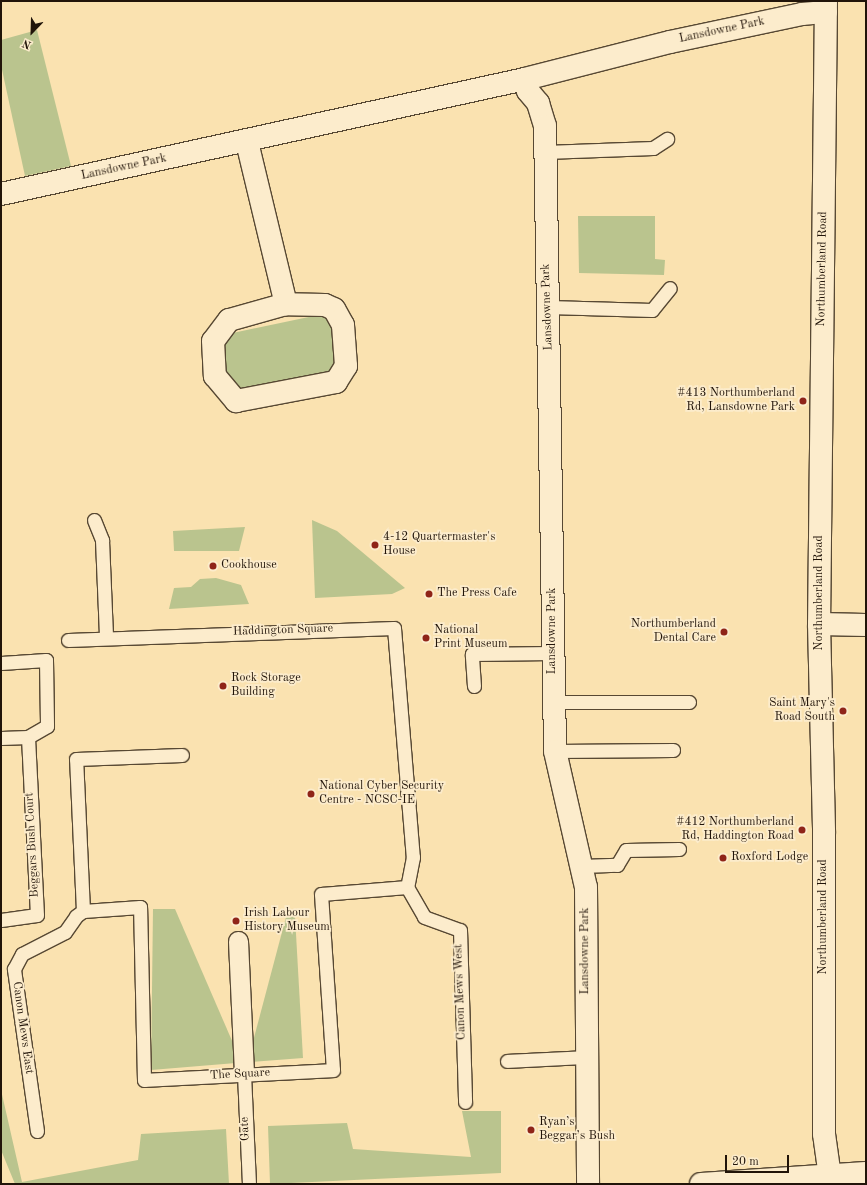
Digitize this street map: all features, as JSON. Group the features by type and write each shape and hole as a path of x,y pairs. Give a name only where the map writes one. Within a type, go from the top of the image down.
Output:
{"street":[{"name":"Lansdowne Park","path":"1,194 247,142 525,79 670,42 802,14 826,6"},
{"name":"Northumberland Road","path":"826,6 819,624 824,833 824,1134 830,1180"},
{"name":"Lansdowne Park","path":"525,79 528,91 538,103 545,126 553,702 555,751 586,887 588,1184"},
{"path":"247,142 286,304"},
{"path":"286,304 325,305 334,309 343,325 346,366 336,382 236,401 215,376 213,341 229,320 286,304"},
{"path":"819,624 866,625"},
{"path":"238,941 244,1074"},
{"path":"701,1184 830,1180 866,1173"}],"lane":[{"path":"545,152 653,148 667,139"},
{"path":"548,308 652,310 670,288"},
{"path":"94,520 102,540 106,637"},
{"name":"Haddington Square","path":"68,640 106,637 394,628 413,857 407,887"},
{"path":"474,686 472,654 552,653"},
{"path":"1,663 46,660 47,726 28,738 1,738"},
{"path":"553,702 689,702"},
{"name":"Beggars Bush Court","path":"1,920 37,915 28,738"},
{"path":"555,751 673,750"},
{"path":"83,911 76,759 182,755"},
{"path":"581,866 617,865 626,850 679,849"},
{"name":"The Square","path":"83,911 140,908 144,1080 333,1070 321,894 407,887"},
{"name":"Canon Mews West","path":"407,887 424,917 460,930 464,1102"},
{"name":"Canon Mews East","path":"37,1131 14,969 22,954 65,932 76,916 83,911"},
{"path":"507,1061 587,1057"},
{"name":"Gate","path":"244,1074 249,1184"}],"green space":[{"path":"37,30 71,166 25,176 1,65 1,40"},
{"path":"578,216 655,216 655,259 665,260 664,275 579,273"},
{"path":"323,314 329,319 337,347 336,372 240,395 227,384 222,344 228,334"},
{"path":"312,520 337,531 405,588 392,594 315,598"},
{"path":"245,527 239,551 174,551 173,531"},
{"path":"216,578 241,585 249,604 169,609 174,588 191,587 200,579"},
{"path":"153,909 175,909 236,1050 236,1063 151,1070"},
{"path":"295,916 303,1058 252,1062 251,1049 286,917"},
{"path":"1,1090 22,1182 138,1160 141,1134 226,1129 229,1184 15,1184 1,1150"},
{"path":"462,1111 501,1111 501,1173 270,1184 268,1126 347,1123 353,1149 471,1157"}],"place":[{"name":"#413 Northumberland Rd, Lansdowne Park","path":"803,401"},
{"name":"4-12 Quartermaster's House","path":"375,545"},
{"name":"Cookhouse","path":"213,566"},
{"name":"The Press Cafe","path":"429,594"},
{"name":"Northumberland Dental Care","path":"724,632"},
{"name":"National Print Museum","path":"426,638"},
{"name":"Rock Storage Building","path":"223,686"},
{"name":"Saint Mary's Road South","path":"843,711"},
{"name":"National Cyber Security Centre - NCSC-IE","path":"311,794"},
{"name":"#412 Northumberland Rd, Haddington Road","path":"802,830"},
{"name":"Roxford Lodge","path":"723,858"},
{"name":"Irish Labour History Museum","path":"236,921"},
{"name":"Ryan’s Beggar’s Bush","path":"531,1130"}]}
